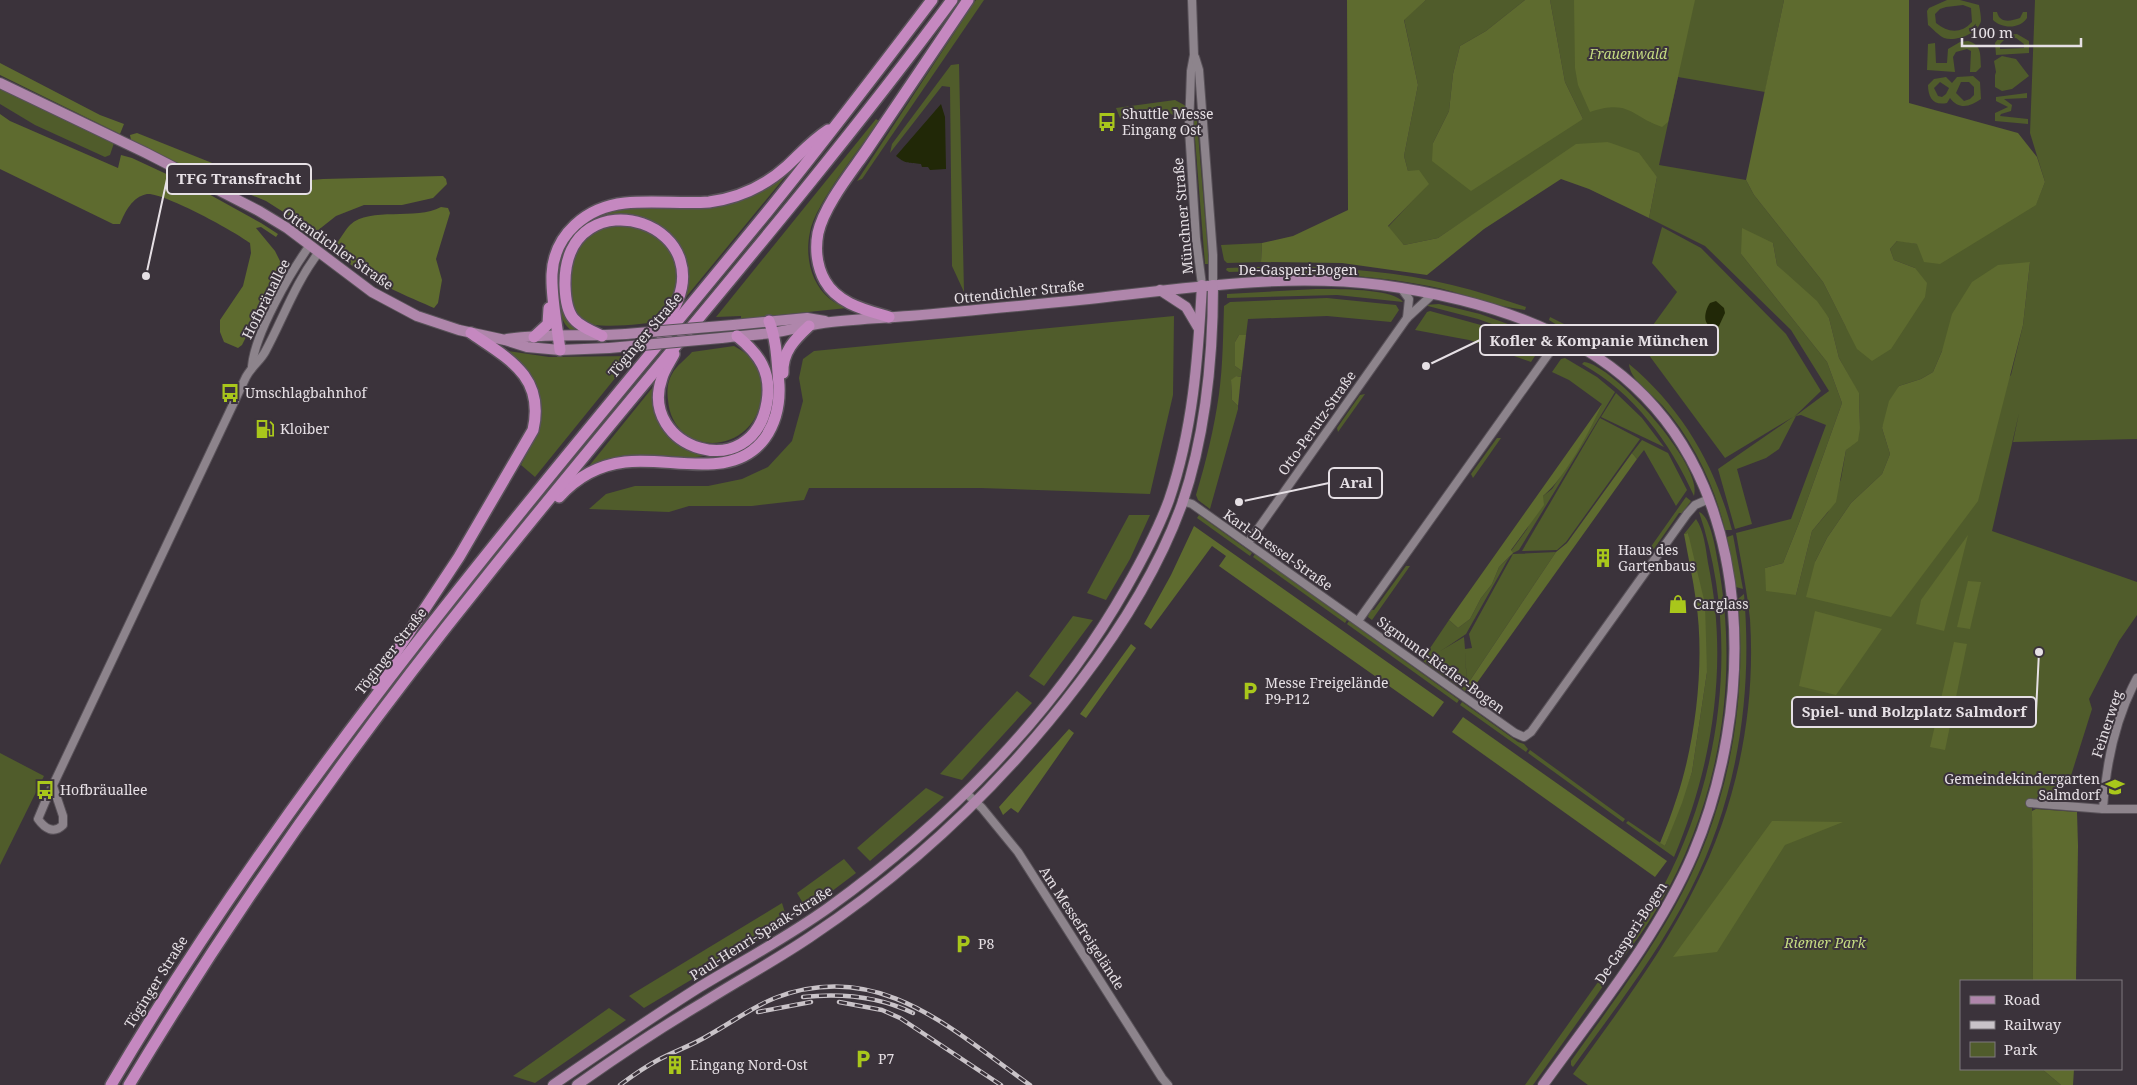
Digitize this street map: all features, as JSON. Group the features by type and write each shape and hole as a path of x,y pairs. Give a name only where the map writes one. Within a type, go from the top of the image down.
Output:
{"highway":[{"name":"Töginger Straße","path":"111,1085 208,929 287,815 361,714 494,543 836,126 932,0"},
{"name":"Töginger Straße","path":"129,1085 222,935 284,845 404,681 536,514 830,157 952,0"},
{"path":"889,317 850,304 830,288 824,279 817,257 818,232 826,214 846,181 968,0"},
{"path":"560,350 553,294 553,263 559,245 572,226 594,211 623,203 709,202 742,193 774,176 786,167 812,140 836,126"},
{"path":"602,336 578,324 570,315 565,279 568,259 581,236 594,227 618,219 642,222 660,232 672,244 679,257 683,279 679,299 671,315 657,334 650,353"},
{"path":"534,337 548,324 549,305 553,294"},
{"path":"536,514 550,508 568,488 581,478 609,465 639,461 723,463 742,458 753,451 769,432 777,413 779,393 774,333 769,321"},
{"path":"779,393 784,385 783,366 790,346 809,326"},
{"path":"361,714 371,690 459,557 533,430 536,418 535,396 524,374 511,361 471,333"},
{"path":"683,336 662,378 659,391 660,408 674,434 686,444 702,450 718,451 732,448 744,442 762,422 766,411 768,395 762,361 751,347 737,336"}],"main road":[{"name":"Ottendichler Straße","path":"0,83 238,199 287,228 320,252 349,277 394,305 417,316 471,333 527,347 560,350 609,348 721,338 774,333 828,322 1024,306 1213,285"},
{"name":"De-Gasperi-Bogen","path":"1213,285 1318,281 1371,284 1433,294 1504,313 1558,336 1606,364 1633,385 1647,399 1678,438 1700,478 1720,536 1728,576 1734,651 1733,696 1720,776 1702,833 1673,895 1651,933 1543,1085"},
{"name":"Paul-Henri-Spaak-Straße","path":"553,1085 652,1018 827,908 890,861 966,793 1025,728 1075,666 1110,616 1145,555 1168,500 1185,444 1194,397 1202,285"},
{"name":"Paul-Henri-Spaak-Straße","path":"577,1085 663,1026 800,943 878,888 930,845 976,802 1014,763 1060,708 1122,624 1157,563 1182,501 1197,448 1206,399 1211,350 1213,285"},
{"path":"1160,290 1186,308 1199,330"},
{"name":"Ottendichler Straße","path":"505,340 534,337 602,336 807,318 828,322"}],"street":[{"name":"Münchner Straße","path":"1192,0 1194,55 1191,71 1189,129 1196,239 1202,285"},
{"name":"Münchner Straße","path":"1194,55 1199,70 1213,285"},
{"name":"Hofbräuallee","path":"53,786 63,816 63,825 58,830 52,830 42,825 38,819 53,786 252,366 253,353 283,288 310,245"},
{"name":"Hofbräuallee","path":"252,366 264,355 292,294 320,252"},
{"path":"1401,288 1408,299 1407,318"},
{"name":"Otto-Perutz-Straße","path":"1248,543 1407,318 1433,294"},
{"name":"Sigmund-Riefler-Bogen","path":"1558,336 1546,358 1358,621 1515,733 1524,737 1532,732 1687,514 1695,505 1708,499"},
{"name":"Karl-Dressel-Straße","path":"1182,501 1192,504 1358,621"},
{"name":"Feinerweg","path":"2103,808 2106,770 2112,743 2128,694 2137,678"},
{"name":"Am Messefreigelände","path":"966,793 976,802 1018,852 1168,1085"},
{"path":"2030,803 2137,809"}],"green space":[{"path":"976,0 984,0 862,179 857,181"},
{"path":"1347,0 1426,0 1404,20 1418,85 1404,156 1408,171 1419,170 1429,184 1388,226 1404,245 1438,238 1576,144 1608,142 1639,153 1657,177 1649,218 1589,189 1561,179 1484,229 1427,275 1342,263 1261,262 1262,243 1293,236 1348,210"},
{"name":"Riemer Park","path":"1426,0 1525,0 1486,31 1460,46 1453,74 1449,111 1433,143 1583,119 1565,82 1550,0 1784,0 1765,92 1678,77 1659,165 1746,180 1754,195 1823,282 1846,327 1915,268 1894,260 1890,249 1898,240 1917,244 2002,224 2036,204 2045,182 2030,133 2035,0 2137,0 2137,439 2013,442 2019,413 1992,531 2137,582 2137,615 2119,641 2089,699 2092,709 2068,785 2061,784 2059,797 2040,796 2037,800 2032,800 2033,980 1960,980 1960,1070 2043,1070 2061,1085 1588,1085 1573,1074 1653,960 1682,912 1710,856 1732,790 1740,757 1750,688 1750,619 1736,533 1791,519 1826,425 1801,415 1796,416 1779,449 1766,458 1737,469 1752,524 1735,529 1718,469 1793,417 1725,458 1640,343 1677,292 1652,263 1662,227 1701,248 1786,334 1821,391 1794,417 1829,391 1791,330 1705,246 1649,218 1657,177 1608,142 1468,218 1438,238 1404,245 1388,227 1428,184 1408,171 1404,156 1418,85 1404,19","holes":["1773,243 1777,265 1829,318 1839,358 1859,394 1860,428 1846,450 1841,479 1828,512 1812,531 1796,595 1765,568 1783,563 1842,403 1827,362 1741,254","2030,262 2023,325 2011,375 1815,562 1827,538 1851,503 1882,474 1890,454 1882,428 1899,386 1921,379 1933,372 1942,351"]},
{"path":"1525,0 1550,0 1565,82 1583,119 1471,191 1432,161 1433,143 1449,111 1453,74 1460,46 1486,31"},
{"name":"Frauenwald","path":"1574,0 1695,0 1668,122 1662,127 1622,108 1603,108 1590,112 1578,85 1575,68"},
{"path":"1784,0 1909,0 1909,103 2018,133 2037,157 2045,182 2036,205 1940,264 1924,262 1917,244 1897,241 1890,249 1894,260 1915,268 1927,283 1925,297 1891,349 1872,361 1857,349 1823,282 1754,195 1746,180"},
{"path":"1947,0 1960,0 1979,5 1981,21 1975,30 1966,36 1954,39 1944,38 1928,25 1927,11 1929,8","holes":["1963,5 1971,8 1972,22 1963,29 1954,31 1945,29 1936,23 1935,14 1940,9"]},
{"path":"1993,12 1997,12 1998,16 2006,21 2020,18 2023,12 2027,12 2027,18 2016,26 2006,26 1993,20"},
{"path":"2017,34 2029,41 2029,53 1996,55 1995,43 2001,35","holes":["2016,38 2024,44 2024,48 2000,49 2000,44 2004,40"]},
{"path":"1968,41 1976,45 1980,54 1981,67 1976,72 1970,72 1971,51 1967,49 1956,52 1953,57 1955,72 1927,70 1928,44 1935,43 1936,63 1947,63 1948,49 1960,42"},
{"path":"2002,56 2016,59 2029,76 2012,89 2002,91 1995,87 1996,72 1994,61"},
{"path":"0,63 100,115 124,124 120,134 0,75"},
{"path":"959,64 964,292 952,266 950,87 942,86 890,153 892,144 951,65"},
{"path":"1973,76 1980,82 1981,99 1965,106 1953,102 1950,98 1947,103 1942,104 1932,100 1928,85 1934,79 1946,77 1952,83 1957,77","holes":["1940,82 1949,88 1942,97 1938,96 1934,88","1961,82 1969,82 1974,87 1974,95 1970,99 1964,101 1956,93"]},
{"path":"0,89 114,143 110,155 105,157 35,125 0,104"},
{"path":"2027,93 2027,98 2004,99 2012,105 2011,111 2000,116 2028,119 2028,124 1995,121 1995,113 2008,107 1996,101 1996,97"},
{"path":"1175,100 1186,106 1182,121 1168,112 1120,118 1116,108"},
{"path":"1196,110 1209,264 1205,264 1193,114 1193,111"},
{"path":"0,114 10,121 118,168 121,155 132,158 205,192 278,234 276,237 261,227 256,228 275,251 282,265 242,345 238,348 224,342 220,332 220,320 243,286 251,253 250,243 199,214 155,195 147,194 137,198 127,210 120,224 113,224 0,169"},
{"path":"876,119 879,121 820,206 810,232 808,250 814,277 823,292 830,299 847,308 741,319 741,316 716,317"},
{"path":"137,133 265,184 323,179 443,176 447,184 433,198 402,205 364,205 336,216 317,231 310,229 266,201 200,174 131,140 130,135"},
{"path":"788,171 686,297 686,260 674,239 661,227 645,219 627,215 610,216 593,222 579,233 568,249 562,277 563,305 588,331 572,331 567,327 560,311 559,270 562,256 568,243 576,231 586,222 598,214 628,206 701,207 715,205"},
{"path":"441,207 448,208 450,213 436,259 442,280 438,303 434,308 378,282 349,264 340,254 336,244 346,229 359,219 369,216 419,213"},
{"path":"601,225 649,227 675,254 680,279 662,321 609,326 589,324 582,321 576,315 572,308 569,291 577,249 584,237"},
{"path":"1742,228 1773,243 1777,265 1817,301 1829,318 1839,358 1859,393 1860,428 1858,441 1846,450 1836,502 1812,531 1796,595 1766,591 1765,568 1783,563 1842,403 1827,362 1741,254"},
{"path":"1262,243 1261,262 1227,263 1224,260 1221,245"},
{"path":"2030,262 2023,325 1978,501 1891,617 1806,597 1815,562 1827,538 1851,503 1882,474 1890,454 1882,428 1889,401 1899,386 1921,379 1933,372 1942,351 1952,314 1972,282 1998,265"},
{"path":"1291,266 1352,269 1412,277 1461,287 1526,307 1525,310 1513,308 1441,289 1378,278 1292,273 1287,270 1229,272 1226,270 1227,268"},
{"path":"1349,289 1376,292 1397,297 1403,302 1337,295 1227,298 1227,294"},
{"path":"1327,298 1396,305 1399,310 1391,322 1327,316 1248,319 1246,335 1239,335 1235,342 1235,366 1242,371 1241,377 1236,376 1231,381 1232,400 1238,406 1238,409 1210,509 1198,500 1196,495 1215,420 1219,394 1224,306 1230,302"},
{"path":"1439,304 1480,314 1536,334 1534,339 1478,319 1424,305"},
{"path":"1430,311 1499,330 1541,347 1531,362 1469,340 1415,330 1427,312"},
{"path":"1174,316 1173,395 1150,494 981,488 809,488 804,500 752,506 689,506 669,512 589,509 606,494 635,486 708,486 742,479 768,467 792,441 803,401 799,378 803,359 814,351"},
{"path":"1550,317 1584,334 1616,355 1602,353 1549,320"},
{"path":"1239,335 1246,335 1242,371 1235,366 1235,342"},
{"path":"734,346 752,359 759,369 762,391 758,413 747,428 733,438 716,443 699,441 685,433 673,420 668,400 669,381 676,368 692,352"},
{"path":"501,350 549,357 633,356 535,477 521,465 539,430 541,411 537,388 526,370"},
{"path":"1565,358 1597,377 1615,392 1519,550 1513,553 1511,551 1527,529 1543,496 1552,489 1560,477 1602,404 1569,380 1552,372 1561,359"},
{"path":"1584,362 1598,367 1615,380 1654,419 1672,441 1686,463 1694,482 1694,496 1662,438 1634,404 1618,389 1582,364"},
{"path":"1629,364 1665,399 1694,439 1716,483 1732,530 1725,530 1715,496 1693,448 1662,405 1637,381 1630,370"},
{"path":"1236,376 1241,377 1238,406 1232,400 1231,380"},
{"path":"653,387 656,413 659,423 665,432 680,446 704,456 585,471"},
{"path":"1616,393 1642,418 1664,447 1601,417"},
{"path":"1365,394 1338,432 1337,428 1360,395"},
{"path":"1602,404 1584,440 1568,466 1560,478 1543,496 1544,505 1511,550 1513,553 1499,567 1492,584 1481,598 1470,619 1458,628 1449,620"},
{"path":"1600,418 1640,439 1566,542 1557,550 1522,551"},
{"path":"1497,438 1501,438 1473,478 1471,474"},
{"path":"1642,440 1668,453 1687,490 1676,506 1644,450 1637,459 1632,453"},
{"path":"1632,453 1637,459 1469,694 1467,692 1467,685 1556,552 1567,543"},
{"path":"1686,497 1691,501 1682,513 1679,513 1654,549 1650,548"},
{"path":"1699,512 1707,520 1710,527 1718,563 1724,607 1725,697 1719,741 1710,784 1696,826 1679,867 1658,907 1640,935 1619,963 1613,962 1640,925 1663,887 1683,843 1700,798 1712,751 1719,703 1721,654 1719,606 1712,559"},
{"path":"1129,515 1150,515 1130,559 1106,600 1087,593"},
{"path":"1199,515 1252,553 1250,556 1197,518"},
{"path":"1696,519 1704,540 1714,600 1717,675 1714,713 1699,786 1688,822 1674,857 1626,823 1628,821 1665,846 1692,772 1707,672 1688,533 1684,534"},
{"path":"1194,526 1444,702 1433,717 1219,566 1226,556 1212,546 1151,629 1144,624 1171,575"},
{"path":"1688,533 1705,604 1707,672 1692,772 1665,846 1660,843 1684,775 1694,726 1699,674 1699,624 1684,534"},
{"path":"1733,535 1743,589 1736,587 1727,537"},
{"path":"1968,535 1944,631 1916,624 1921,600"},
{"path":"1556,552 1467,685 1465,650 1467,690 1465,691 1423,661 1464,637 1465,649 1472,648 1469,634 1513,554"},
{"path":"1255,554 1347,620 1345,623 1253,557"},
{"path":"1511,556 1466,634 1435,655 1422,660 1449,620 1458,628 1470,619 1481,598 1492,584 1499,567"},
{"path":"1406,566 1410,566 1372,620 1368,617 1370,610 1374,610"},
{"path":"1968,581 1981,582 1970,629 1957,627"},
{"path":"1744,594 1746,671 1743,709 1738,747 1720,820 1690,891 1664,937 1573,1067 1571,1061 1637,968 1673,910 1692,874 1707,837 1720,799 1730,760 1740,680 1738,599"},
{"path":"1815,611 1882,629 1836,695 1799,686"},
{"path":"1073,616 1093,620 1044,686 1029,676"},
{"path":"1349,621 1459,700 1457,703 1347,624"},
{"path":"1954,642 1967,644 1945,750 1930,747"},
{"path":"1131,644 1136,648 1086,718 1080,714"},
{"path":"1017,691 1032,703 962,780 940,774"},
{"path":"1462,702 1518,742 1524,744 1528,749 1526,752 1460,705"},
{"path":"1463,717 1667,861 1655,877 1452,732"},
{"path":"1069,729 1074,733 1018,813 1011,808 1003,815 999,807"},
{"path":"1530,750 1625,819 1623,822 1528,753"},
{"path":"0,753 44,776 0,865"},
{"path":"926,788 944,797 870,861 857,848"},
{"path":"2036,809 2077,812 2076,980 2033,980 2032,811"},
{"path":"1772,821 1843,822 1785,845 1717,952 1673,957"},
{"path":"844,859 856,873 807,910 797,893"},
{"path":"782,903 788,922 644,1008 629,996"},
{"path":"1603,975 1606,982 1533,1085 1525,1085"},
{"path":"609,1008 626,1020 535,1083 513,1076"},
{"path":"2043,1070 2074,1070 2073,1085 2061,1085"}],"shaded area":[{"path":"941,104 945,117 946,169 930,170 928,167 922,167 921,164 906,162 896,156"},
{"path":"1716,301 1724,308 1725,313 1719,326 1713,327 1709,326 1705,316 1710,303"}],"railway":[{"path":"620,1085 653,1063 703,1039 750,1010 775,998 813,988 848,987 881,993 912,1006 972,1043 1030,1085"},
{"path":"803,997 831,995 873,999 913,1013"},
{"path":"758,1012 811,1002"},
{"path":"839,1002 882,1010 900,1018 1001,1085"}],"place":[{"name":"Shuttle Messe Eingang Ost","path":"1107,122"},
{"name":"TFG Transfracht","path":"146,276"},
{"name":"Kofler & Kompanie München","path":"1426,366"},
{"name":"Umschlagbahnhof","path":"230,393"},
{"name":"Kloiber","path":"265,429"},
{"name":"Aral","path":"1239,502"},
{"name":"Haus des Gartenbaus","path":"1603,558"},
{"name":"Carglass","path":"1678,604"},
{"name":"Spiel- und Bolzplatz Salmdorf","path":"2039,652"},
{"name":"Messe Freigelände P9-P12","path":"1250,691"},
{"name":"Gemeindekindergarten Salmdorf","path":"2115,787"},
{"name":"Hofbräuallee","path":"45,790"},
{"name":"P8","path":"963,944"},
{"name":"P7","path":"863,1059"},
{"name":"Eingang Nord-Ost","path":"675,1065"}]}
